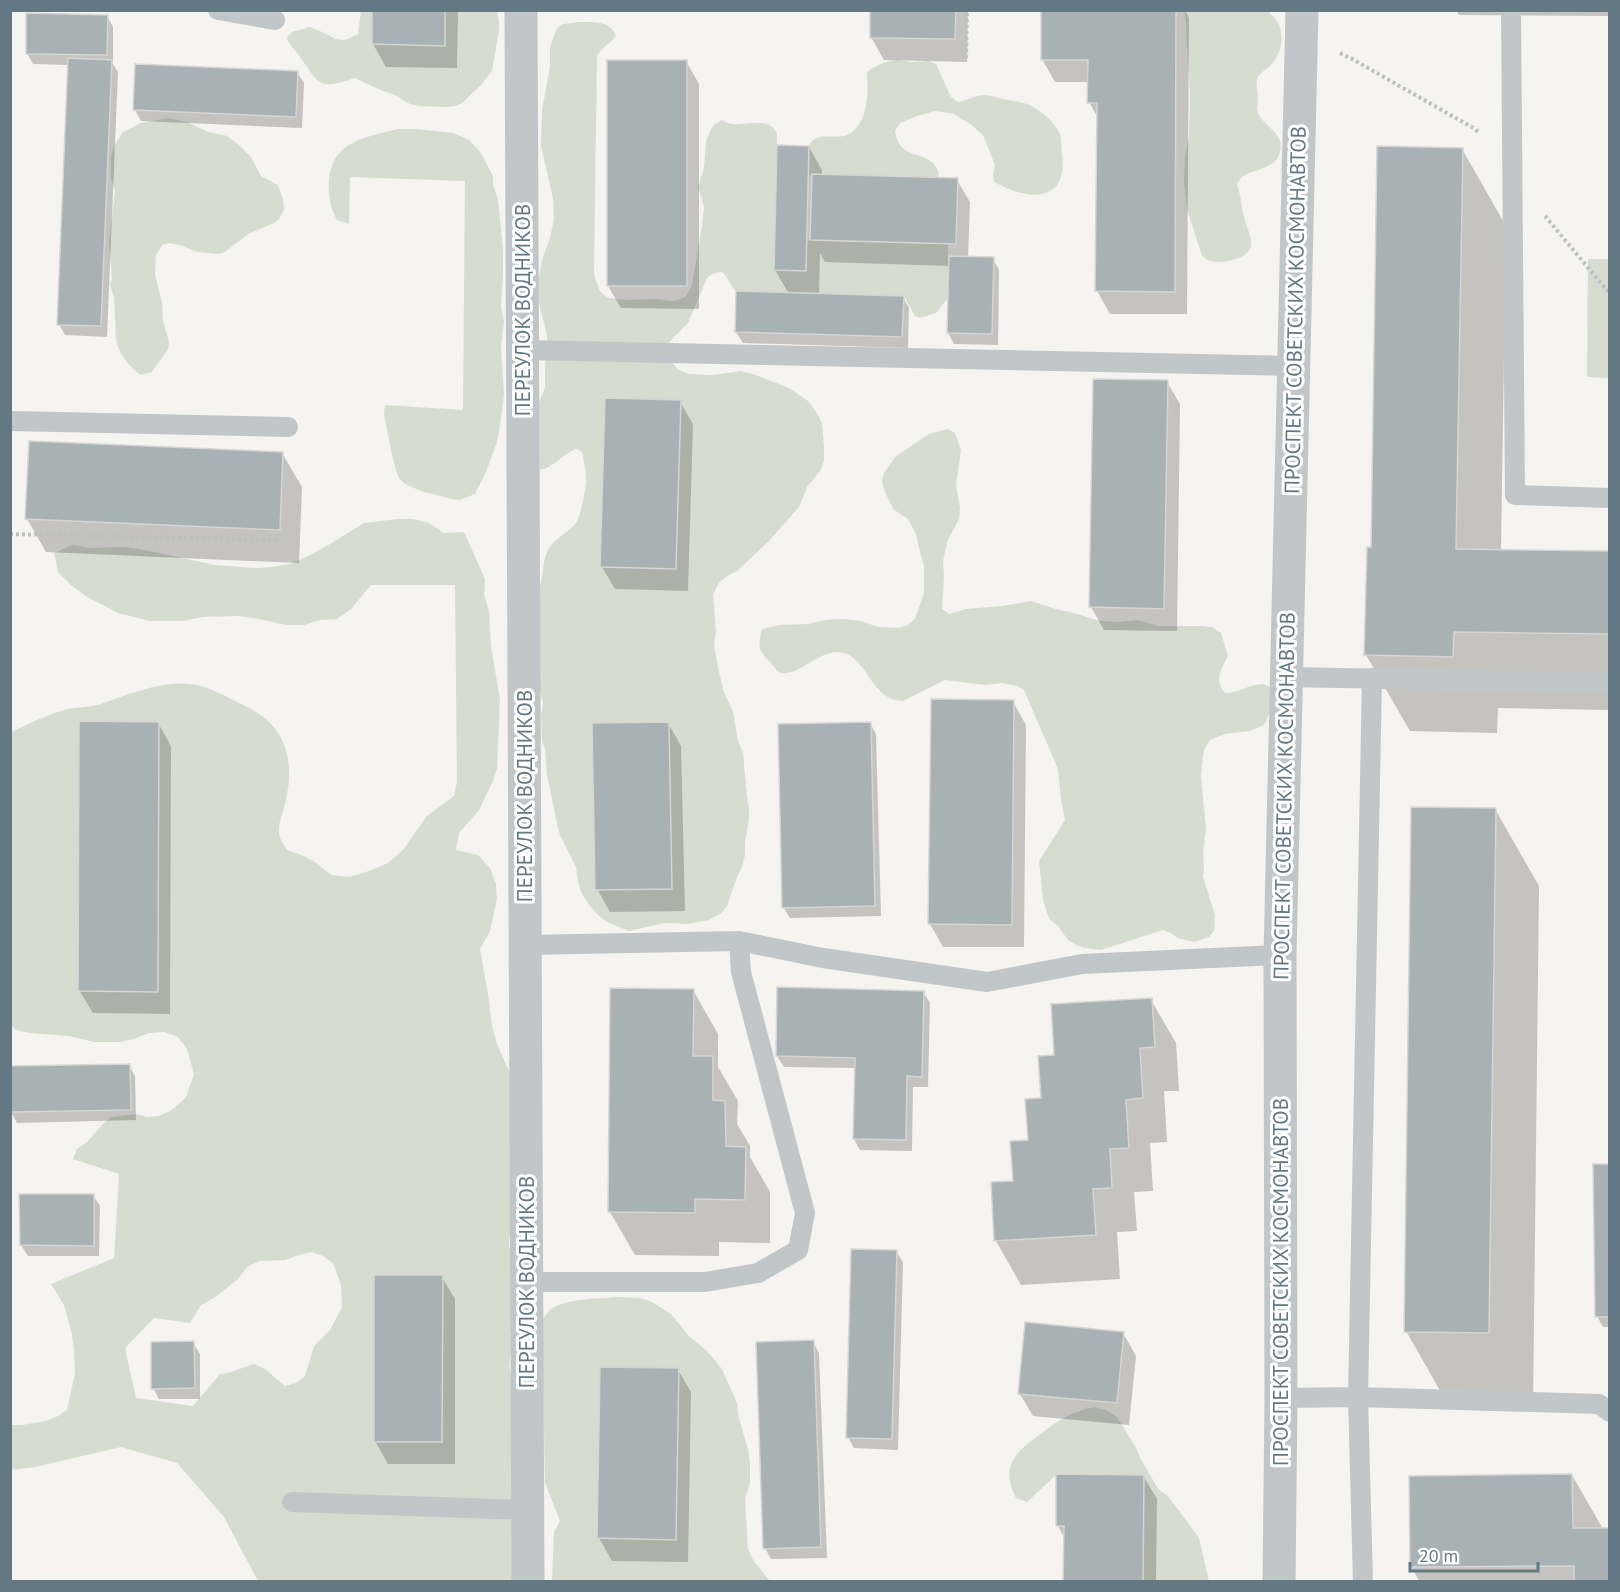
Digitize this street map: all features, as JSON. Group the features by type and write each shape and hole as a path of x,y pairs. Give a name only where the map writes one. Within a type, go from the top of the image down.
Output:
{"street":[{"name":"ПЕРЕУЛОК ВОДНИКОВ","path":"521,10 528,1581"},
{"name":"ПРОСПЕКТ СОВЕТСКИХ КОСМОНАВТОВ","path":"1279,1581 1280,955 1301,23"}],"lane":[{"path":"218,10 275,20"},
{"path":"1511,10 1515,495 1610,498"},
{"path":"522,350 1294,366"},
{"path":"10,421 288,427"},
{"path":"1286,677 1610,683"},
{"path":"1363,1581 1358,1397 1372,678"},
{"path":"526,1282 705,1282 758,1273 798,1251 805,1213 741,972 739,941"},
{"path":"525,945 739,941 824,958 987,982 1082,964 1280,955"},
{"path":"1281,1398 1358,1397 1599,1404 1610,1412"},
{"path":"292,1502 527,1510"}],"path":[{"path":"966,58 967,10"},
{"path":"1301,23 1354,60 1475,129 1610,294"},
{"path":"10,534 280,540"}],"shaded area":[{"path":"361,11 497,11 499,30 492,71 462,103 447,107 410,104 355,78 334,84 322,83 312,74 287,37 292,32 310,27 337,39 348,39 358,34"},
{"path":"1185,11 1268,11 1277,21 1281,31 1278,54 1257,80 1257,109 1262,120 1279,139 1280,152 1274,162 1247,174 1237,184 1251,245 1246,254 1229,261 1215,262 1202,256 1187,209 1184,182 1185,156 1189,136 1190,95"},
{"path":"578,22 605,25 610,27 616,36 597,56 594,275 600,291 609,298 674,301 686,297 692,285 702,226 704,207 698,187 704,168 706,141 711,129 722,120 735,124 765,124 777,133 774,270 806,271 807,241 810,240 948,244 948,298 936,313 920,318 915,316 904,296 736,291 722,272 712,274 707,278 688,323 666,347 677,369 689,374 713,375 741,371 789,388 808,401 822,423 824,461 820,471 807,487 799,507 769,541 737,571 719,583 713,594 716,657 723,690 733,712 738,741 743,753 749,808 745,855 727,906 720,914 709,920 687,924 664,923 629,931 607,922 598,915 582,894 576,867 560,835 547,775 545,748 542,742 543,703 540,691 538,590 548,550 577,521 586,480 582,452 577,449 545,469 539,470 533,417 545,388 548,344 537,284 554,219 553,198 541,146 542,111 550,66 550,47 555,33 558,27 564,24"},
{"path":"897,60 928,61 936,64 951,97 958,102 988,95 1028,104 1047,117 1061,136 1062,170 1059,182 1053,190 1032,195 1020,193 994,182 995,165 983,135 954,114 935,111 900,123 895,131 902,148 934,165 939,173 938,178 809,175 808,149 812,141 816,138 851,133 861,121 864,113 867,72 881,64"},
{"path":"168,118 227,136 238,144 251,157 261,176 278,185 284,210 274,223 248,234 219,254 197,252 168,243 162,245 156,255 155,274 169,342 168,349 152,372 141,375 125,360 116,339 114,297 110,285 112,278 109,243 115,191 111,178 111,157 115,144 123,132 141,123"},
{"path":"397,129 453,133 469,140 481,153 493,176 498,200 503,249 501,306 504,322 501,346 504,395 497,442 486,472 475,494 460,500 421,491 405,484 399,478 384,414 385,405 463,410 465,181 350,177 349,224 337,220 330,201 329,180 337,156 353,143"},
{"path":"1588,259 1609,259 1609,378 1587,377"},
{"path":"948,429 955,433 961,450 956,485 960,508 959,519 947,542 943,561 942,609 949,614 966,609 1031,601 1100,621 1138,620 1158,626 1212,627 1221,633 1228,656 1219,679 1225,693 1259,684 1272,688 1273,705 1264,725 1250,731 1225,734 1210,740 1203,755 1201,777 1206,829 1203,877 1215,915 1214,931 1209,937 1194,942 1178,938 1163,930 1101,950 1076,945 1068,940 1058,926 1050,920 1043,899 1039,861 1065,820 1058,769 1024,690 1002,683 986,685 945,680 903,701 884,694 859,663 844,653 827,654 786,673 779,672 761,650 759,643 762,629 780,625 843,619 861,621 878,627 899,628 915,619 924,593 924,565 916,534 908,519 893,509 882,482 884,473 895,457 929,434"},
{"path":"413,519 429,523 444,533 464,532 485,579 484,595 489,611 491,646 500,700 497,769 479,810 459,833 456,850 478,855 490,868 496,884 497,899 490,931 480,949 492,1026 497,1044 513,1080 509,1243 516,1301 510,1334 509,1366 514,1389 522,1581 258,1581 224,1517 177,1463 121,1447 35,1467 11,1470 10,1425 46,1421 67,1410 75,1373 72,1334 64,1305 51,1284 114,1258 119,1174 73,1159 77,1149 111,1117 136,1114 147,1117 159,1116 170,1111 186,1097 194,1074 187,1049 178,1037 164,1032 149,1033 121,1042 94,1042 69,1036 29,1033 16,1030 11,1025 11,732 66,709 96,705 156,687 189,684 217,692 258,713 281,737 287,754 289,773 288,791 279,826 280,838 287,850 304,856 331,875 350,877 388,863 403,850 426,817 454,796 457,782 455,585 371,585 351,609 337,619 320,620 304,625 287,625 237,616 202,617 184,621 150,621 118,613 87,597 58,572 54,553 72,545 91,548 126,547 215,565 272,567 290,564 310,555 364,523","holes":["311,1252 333,1263 341,1285 342,1307 330,1330 314,1346 305,1376 296,1383 285,1386 265,1369 254,1364 220,1374 193,1406 136,1398 125,1348 154,1318 190,1323 201,1305 238,1279 247,1267 260,1261 285,1260"]},
{"path":"616,1297 641,1298 671,1314 722,1369 737,1403 738,1415 748,1449 750,1484 745,1498 748,1549 753,1560 770,1581 552,1581 554,1532 560,1521 545,1483 542,1320 551,1309 558,1305"},
{"path":"1094,1407 1106,1410 1117,1417 1158,1489 1168,1496 1199,1538 1209,1581 1143,1581 1144,1475 1057,1474 1027,1502 1016,1498 1009,1476 1010,1468 1013,1460 1025,1446 1061,1420"}],"building":[{"path":"372,10 445,10 445,46 372,44"},
{"path":"870,10 956,10 955,39 870,38"},
{"path":"1041,10 1176,10 1175,292 1095,291 1097,103 1087,103 1088,60 1041,60"},
{"path":"26,13 108,15 107,55 26,54"},
{"path":"68,58 112,60 101,326 57,325"},
{"path":"607,60 687,60 687,286 607,286"},
{"path":"135,64 298,71 296,117 133,110"},
{"path":"777,145 809,146 806,271 774,270"},
{"path":"1377,146 1463,148 1456,549 1610,551 1610,634 1454,632 1453,657 1364,655 1367,547 1371,547"},
{"path":"812,174 958,178 956,244 810,240"},
{"path":"949,256 994,257 992,334 947,333"},
{"path":"736,291 904,296 902,337 735,332"},
{"path":"1093,379 1168,380 1164,609 1089,607"},
{"path":"605,398 681,400 676,569 600,567"},
{"path":"29,441 283,452 280,530 25,519"},
{"path":"931,699 1014,700 1012,925 928,924"},
{"path":"79,721 159,722 158,992 78,991"},
{"path":"669,722 672,889 595,890 592,723"},
{"path":"871,722 875,906 782,908 778,724"},
{"path":"1411,807 1496,808 1489,1333 1404,1332"},
{"path":"777,987 924,991 922,1077 907,1076 906,1140 853,1139 855,1058 776,1056"},
{"path":"610,988 694,989 693,1056 713,1056 713,1100 725,1101 726,1146 746,1147 745,1200 695,1199 695,1213 608,1212"},
{"path":"1152,998 1155,1047 1140,1048 1143,1098 1126,1100 1129,1148 1110,1149 1112,1188 1093,1189 1096,1235 994,1241 991,1182 1013,1181 1010,1141 1028,1140 1025,1099 1041,1098 1038,1056 1054,1055 1051,1004"},
{"path":"130,1064 131,1110 10,1112 10,1066"},
{"path":"1593,1164 1610,1164 1610,1317 1595,1317"},
{"path":"19,1194 94,1194 94,1246 20,1245"},
{"path":"851,1249 897,1250 892,1439 846,1438"},
{"path":"374,1275 443,1275 442,1442 374,1442"},
{"path":"1025,1322 1124,1332 1117,1403 1018,1394"},
{"path":"814,1340 821,1547 763,1549 756,1342"},
{"path":"194,1341 195,1388 151,1389 151,1342"},
{"path":"600,1367 679,1368 676,1540 597,1538"},
{"path":"1056,1474 1144,1475 1143,1582 1063,1582 1064,1526 1056,1526"},
{"path":"1572,1474 1573,1528 1610,1528 1610,1582 1574,1582 1574,1566 1410,1567 1409,1476"}]}
